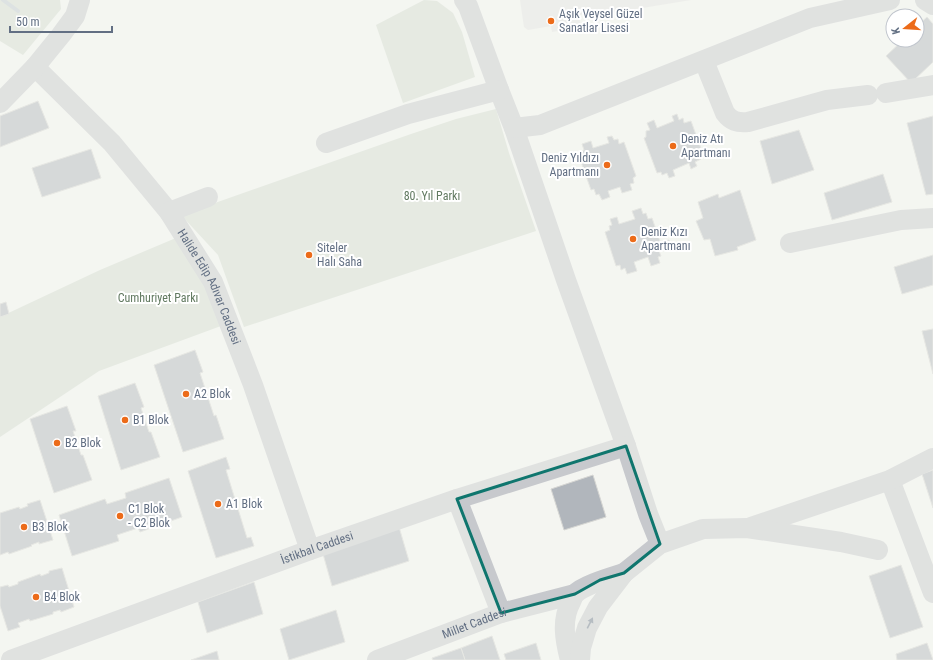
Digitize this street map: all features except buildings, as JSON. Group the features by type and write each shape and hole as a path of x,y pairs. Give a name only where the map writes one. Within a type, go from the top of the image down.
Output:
{"street":[{"path":"0,103 35,67 61,35 75,16 80,0"},
{"path":"464,0 468,6 514,128 566,280 626,446 648,514 660,544"},
{"path":"514,128 540,125 810,18 890,0"},
{"path":"925,0 933,5"},
{"path":"704,61 725,113 730,120 740,123 827,100 933,85"},
{"name":"Halide Edip Adıvar Caddesi","path":"35,67 112,143 169,212 213,282 253,385 310,550"},
{"path":"326,143 408,114 499,90"},
{"path":"169,212 208,197"},
{"path":"790,243 901,220 933,218"},
{"name":"İstikbal Caddesi","path":"11,660 310,550 458,499 626,446"},
{"path":"747,528 890,480 933,458"},
{"path":"890,480 933,592"},
{"path":"458,499 502,613"},
{"path":"580,660 581,648 587,628 598,607 624,573 660,544 703,529 747,528 841,542 878,550"},
{"name":"Millet Caddesi","path":"377,660 502,613 575,594 600,580 624,573"},
{"path":"570,660 566,642 565,624 568,608 575,594"}],"highlighted area":[{"path":"626,446 660,544 624,573 600,580 575,594 501,613 457,499"}],"shaded area":[{"name":"Aşık Veysel Güzel Sanatlar Lisesi","path":"520,0 691,0 612,13 611,10 579,15 581,27 552,32 551,26 528,30 524,27"}],"green space":[{"path":"0,0 60,0 61,9 23,55 0,41"},
{"path":"424,0 437,1 453,13 462,32 475,77 403,103 376,25"},
{"name":"80. Yıl Parkı","path":"496,109 509,153 536,231 244,327 218,255 181,215 411,134 456,119"},
{"name":"Cumhuriyet Parkı","path":"183,235 229,323 99,371 0,437 0,317 100,270"}],"waterway":[{"path":"3,0 18,11"}],"place":[{"name":"Aşık Veysel Güzel Sanatlar Lisesi","path":"551,21"},
{"name":"Deniz Atı Apartmanı","path":"673,146"},
{"name":"Deniz Yıldızı Apartmanı","path":"607,165"},
{"name":"Deniz Kızı Apartmanı","path":"633,239"},
{"name":"Siteler Halı Saha","path":"309,255"},
{"name":"A2 Blok","path":"186,394"},
{"name":"B1 Blok","path":"125,420"},
{"name":"B2 Blok","path":"57,443"},
{"name":"A1 Blok","path":"218,504"},
{"name":"C1 Blok - C2 Blok","path":"120,516"},
{"name":"B3 Blok","path":"24,527"},
{"name":"B4 Blok","path":"36,597"}]}
